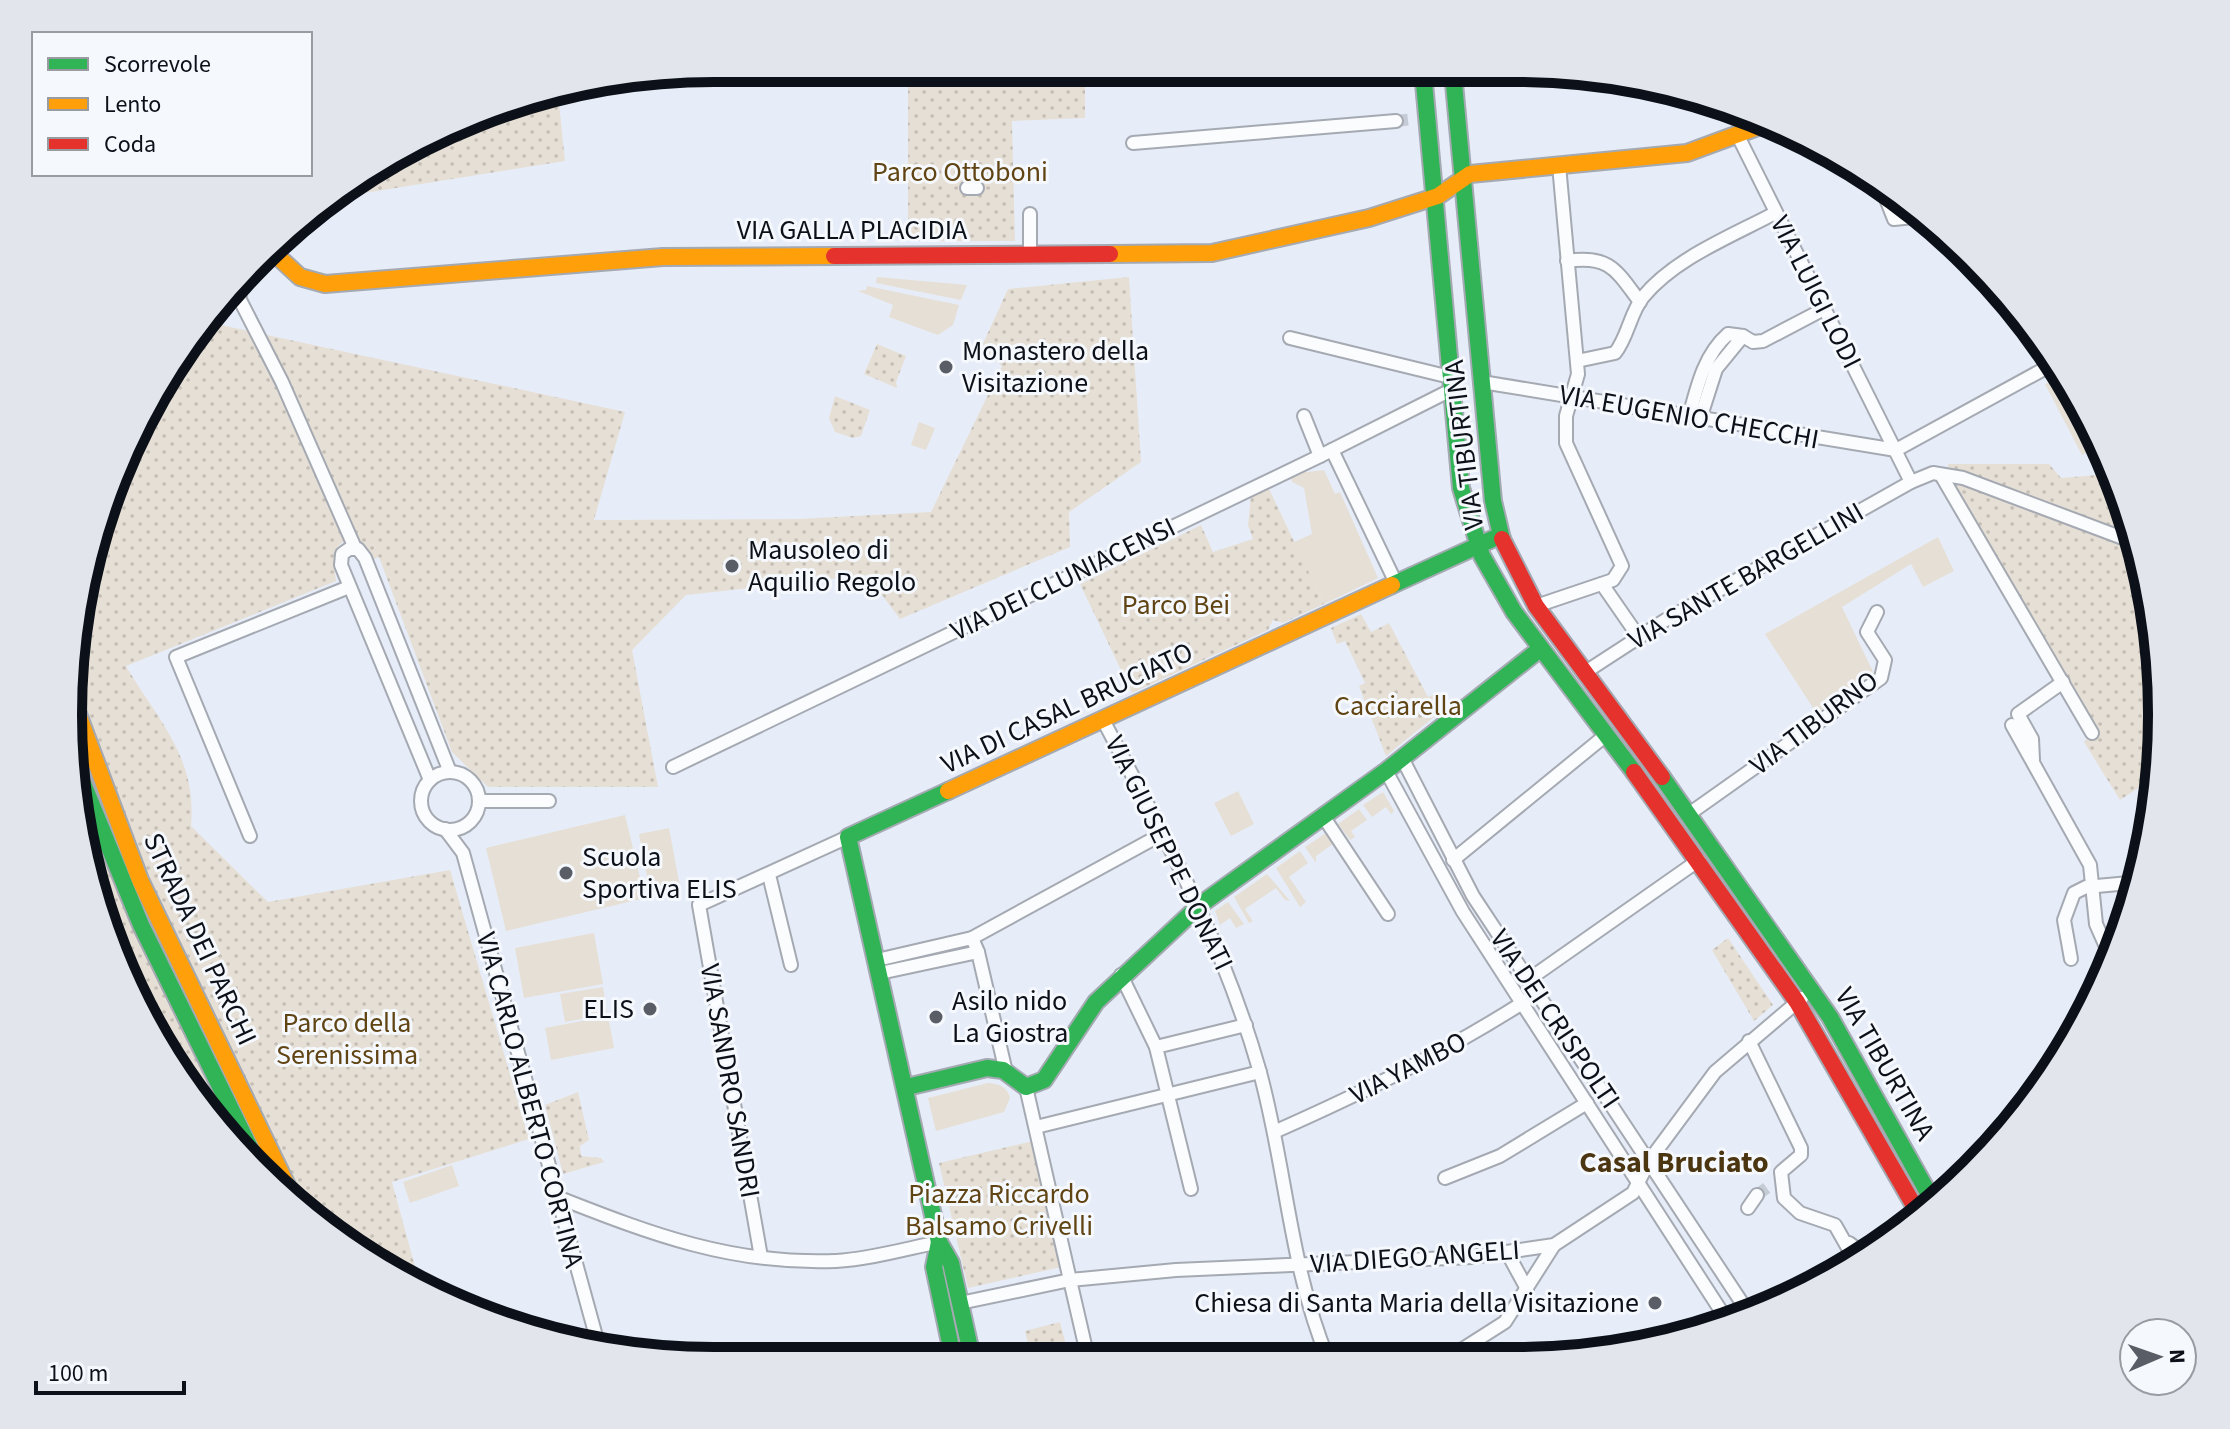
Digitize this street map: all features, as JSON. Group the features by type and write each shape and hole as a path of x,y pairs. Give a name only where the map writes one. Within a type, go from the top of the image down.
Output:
{"main road":[{"name":"VIA TIBURTINA","path":"1422,82 1420,118 1434,198 1461,488 1478,546 1503,594 1540,649 1661,807 1797,1002 1872,1127 1914,1205"},
{"name":"VIA TIBURTINA","path":"1454,82 1493,501 1499,536 1536,606 1689,814 1812,991 1858,1063 1929,1193"},
{"path":"1434,198 1474,173 1687,153 1753,128"},
{"name":"VIA GALLA PLACIDIA","path":"278,257 300,277 325,284 663,257 1172,255 1221,251 1330,229 1434,198"},
{"name":"VIA DI CASAL BRUCIATO","path":"848,837 1499,536"},
{"path":"907,1087 980,1069 1006,1072 1026,1087 1044,1080 1084,1016 1121,975 1200,905 1386,771 1540,649"},
{"name":"STRADA DEI PARCHI","path":"82,725 140,880 283,1177"},
{"name":"STRADA DEI PARCHI","path":"87,792 141,925 246,1139"},
{"path":"848,837 907,1087 939,1242 951,1263 970,1347"},
{"path":"939,1242 934,1267 951,1347"}],"street":[{"path":"1133,143 1396,121"},
{"name":"VIA LUIGI LODI","path":"1737,134 1911,482"},
{"path":"1536,606 1613,580 1622,566 1568,451 1565,420 1578,379 1559,165"},
{"path":"1888,204 1894,219 1907,218"},
{"path":"1577,361 1608,357 1617,351 1640,302 1657,283 1689,260 1775,213"},
{"path":"1030,214 1030,255"},
{"path":"1567,261 1589,258 1604,261 1619,274 1640,302"},
{"path":"239,297 282,382 355,548 365,558 450,772 473,784 479,801 549,801"},
{"path":"1694,418 1701,375 1715,348 1728,334 1743,336 1753,342 1763,341 1824,309"},
{"path":"1290,338 1450,384"},
{"path":"1896,450 2045,369"},
{"name":"VIA EUGENIO CHECCHI","path":"1482,382 1896,450"},
{"name":"VIA DEI CLUNIACENSI","path":"673,767 1320,456 1450,384"},
{"path":"1304,416 1320,456"},
{"path":"1332,450 1396,583"},
{"name":"VIA SANTE BARGELLINI","path":"1584,673 1638,636 1911,482 1926,474 1941,475"},
{"path":"1941,475 1985,485 2122,538"},
{"path":"1941,475 2092,733"},
{"path":"355,548 344,552 341,559 349,587 430,780 450,772"},
{"path":"1503,594 1522,584"},
{"path":"1602,584 1638,636"},
{"path":"250,836 179,662 349,587"},
{"name":"VIA TIBURNO","path":"1689,814 1881,678 1885,660 1867,632 1877,612"},
{"path":"392,689 414,680"},
{"path":"2063,682 2015,720 2033,761 2089,862 2096,924 2105,944"},
{"name":"VIA GIUSEPPE DONATI","path":"1103,720 1200,905 1232,981 1260,1072 1274,1132 1297,1265 1324,1347"},
{"path":"1453,860 1606,735"},
{"name":"VIA DEI CRISPOLTI","path":"1402,758 1453,860 1537,994 1743,1304"},
{"name":"VIA DEI CRISPOLTI","path":"1386,771 1437,870 1722,1312"},
{"name":"VIA CARLO ALBERTO CORTINA","path":"430,780 422,794 423,811 432,823 445,829 463,853"},
{"path":"1661,807 1676,796"},
{"name":"VIA CARLO ALBERTO CORTINA","path":"479,801 473,819 466,825 463,853 596,1336"},
{"path":"1323,816 1388,914"},
{"path":"445,829 466,825"},
{"path":"878,967 972,938 1164,833"},
{"name":"VIA DI CASAL BRUCIATO","path":"699,905 848,837"},
{"path":"1528,980 1699,860"},
{"path":"769,875 791,965"},
{"path":"2071,959 2064,929 2066,909 2074,893 2094,886 2124,883"},
{"name":"VIA SANDRO SANDRI","path":"699,905 761,1257"},
{"path":"972,938 1006,1072"},
{"path":"878,967 978,952"},
{"path":"1121,975 1156,1047 1191,1189"},
{"name":"VIA TIBURTINA","path":"1797,1002 1812,991"},
{"name":"VIA YAMBO","path":"1274,1132 1388,1080 1474,1034 1537,994"},
{"name":"VIA DIEGO ANGELI","path":"1070,1280 1130,1272 1508,1254 1554,1245 1633,1193 1649,1161 1715,1072 1797,1002"},
{"path":"1156,1047 1246,1025"},
{"path":"1749,1041 1801,1148 1801,1155 1783,1169 1784,1198 1800,1213 1830,1222 1855,1248"},
{"path":"1036,1127 1169,1097 1260,1072"},
{"path":"1026,1087 1085,1347"},
{"path":"1445,1178 1500,1156 1587,1103"},
{"path":"1748,1208 1763,1191 1781,1179"},
{"path":"557,1197 673,1241 761,1257 838,1261 939,1242"},
{"path":"1846,1241 1850,1250"},
{"path":"1466,1347 1505,1322 1554,1245"},
{"path":"1508,1254 1527,1289"},
{"path":"960,1303 1070,1280"}],"green space":[{"name":"Parco Ottoboni","path":"908,82 1085,82 1085,118 1012,121 1015,241 908,241"},
{"path":"559,102 565,161 355,194 398,167 472,130"},
{"path":"877,277 967,285 961,300 876,283"},
{"name":"Parco della Serenissima","path":"1129,277 1141,462 1069,512 1070,547 900,619 867,575 686,595 632,650 658,787 488,787 452,752 379,557 374,559 367,549 356,542 344,541 336,551 336,581 126,666 163,723 182,760 191,802 191,826 268,902 450,870 529,1139 392,1182 416,1272 363,1240 297,1190 267,1162 213,1100 189,1066 167,1031 130,957 94,838 83,756 82,714 87,632 94,591 130,472 167,398 189,363 217,324 625,412 594,520 798,519 931,512 1002,366 981,348 1008,289"},
{"path":"867,286 959,305 953,325 938,335 889,317 893,305 858,291 866,290"},
{"path":"877,344 906,356 896,382 897,388 864,374"},
{"path":"2052,380 2083,435 2092,456 2090,451 2082,455 2045,384"},
{"path":"835,396 870,410 861,436 853,438 835,432 829,418"},
{"path":"919,422 935,428 926,450 911,445"},
{"path":"1948,464 2049,464 2061,478 2098,475 2104,482 2136,591 2147,673 2144,784 2120,800 2084,742 2097,730 1950,483"},
{"path":"1324,470 1335,494 1340,492 1378,578 1324,604 1294,542 1312,534 1304,488 1292,482 1290,474"},
{"name":"Parco Bei","path":"1269,489 1324,604 1283,623 1273,620 1268,630 1132,693 1080,584 1201,525 1213,552 1253,539 1248,525 1251,495"},
{"path":"1938,537 1954,571 1923,587 1911,564 1842,607 1875,676 1817,714 1765,634"},
{"name":"Cacciarella","path":"1361,614 1371,632 1389,623 1428,697 1439,692 1445,708 1386,756 1359,686 1365,683 1345,641 1337,644 1331,628"},
{"path":"1238,791 1254,824 1231,836 1214,803"},
{"path":"1383,792 1394,811 1391,814 1386,807 1372,817 1363,805"},
{"path":"1359,809 1367,820 1351,831 1355,837 1350,840 1338,824"},
{"name":"Scuola Sportiva ELIS","path":"625,815 645,898 506,931 486,848"},
{"path":"669,828 680,887 650,892 639,834"},
{"path":"1326,833 1333,844 1316,856 1316,863 1305,847"},
{"path":"1300,851 1308,863 1289,877 1306,902 1300,907 1276,868"},
{"path":"1267,874 1290,901 1285,900 1276,888 1245,909 1253,921 1249,923 1234,897"},
{"path":"1228,902 1244,924 1236,928 1230,918 1220,925 1215,911"},
{"name":"Scuola Sportiva ELIS","path":"594,933 603,984 524,998 515,948"},
{"path":"1728,938 1773,1005 1754,1021 1712,950"},
{"path":"603,987 607,1014 565,1022 560,994"},
{"path":"608,1016 614,1048 551,1060 545,1028"},
{"path":"988,1083 1002,1087 1009,1094 1004,1112 936,1131 928,1098"},
{"path":"578,1092 589,1140 580,1146 581,1156 601,1158 604,1162 563,1174 545,1105"},
{"name":"Piazza Riccardo Balsamo Crivelli","path":"1033,1141 1061,1267 968,1288 939,1163"},
{"path":"452,1165 459,1186 410,1203 403,1182"},
{"path":"1060,1322 1066,1347 1029,1347 1025,1331"}],"tunnel":[{"path":"1396,121 1413,119"},
{"path":"1757,1195 1768,1187"}],"traffic: fast":[{"path":"1424,82 1461,488 1482,556 1514,612 1634,772"},
{"path":"1454,82 1493,501 1502,539"},
{"path":"1392,585 1499,536"},
{"path":"907,1087 987,1068 1003,1070 1026,1087 1044,1080 1096,1002 1200,905 1386,771 1540,649"},
{"path":"1662,777 1830,1017 1929,1194"},
{"path":"948,791 848,837 939,1242 951,1263 970,1347"},
{"path":"87,792 141,925 246,1139"},
{"path":"939,1242 934,1267 951,1347"}],"traffic: slow":[{"path":"1110,254 1212,253 1369,218 1438,196 1470,174 1687,153 1754,128"},
{"path":"278,257 300,277 325,284 663,257 834,256"},
{"path":"948,791 1392,585"},
{"path":"82,725 140,880 283,1177"}],"traffic: jam":[{"path":"834,256 1110,254"},
{"path":"1502,539 1536,606 1662,777"},
{"path":"1634,772 1797,1002 1914,1205"}],"place":[{"name":"Monastero della Visitazione","path":"946,367"},
{"name":"Mausoleo di Aquilio Regolo","path":"732,566"},
{"name":"Scuola Sportiva ELIS","path":"566,873"},
{"name":"ELIS","path":"650,1009"},
{"name":"Asilo nido La Giostra","path":"936,1017"},
{"name":"Chiesa di Santa Maria della Visitazione","path":"1655,1303"}],"district":[{"name":"Casal Bruciato","path":"1674,1162"}]}
